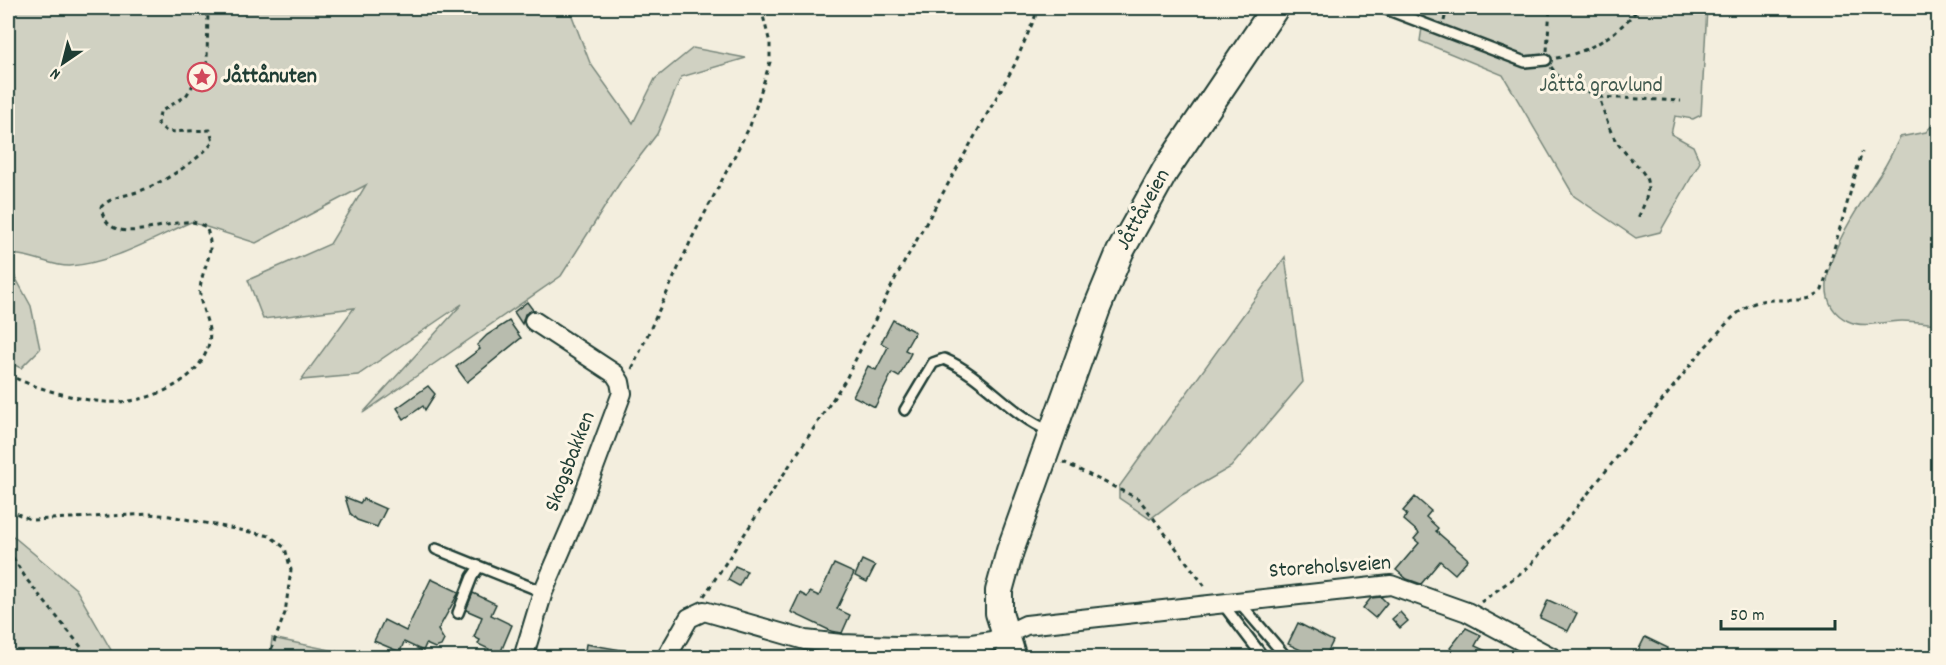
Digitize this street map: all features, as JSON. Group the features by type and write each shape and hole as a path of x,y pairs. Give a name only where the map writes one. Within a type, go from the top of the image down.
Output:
{"main road":[{"name":"Jåttåveien","path":"1009,646 999,613 999,591 1010,551 1097,308 1125,243 1165,171 1275,8"}],"street":[{"name":"Skogsbakken","path":"523,657 543,592 577,513 622,393 620,382 615,374 534,321"},
{"name":"Storeholsveien","path":"1009,646 1026,625 1391,585 1467,612 1553,657"},
{"path":"666,657 684,625 695,613 704,611 805,640 824,643 897,646 972,644 992,641 1009,646"}],"lane":[{"path":"1383,8 1525,62 1546,60"},
{"path":"905,410 933,363 944,359 964,369 1030,422 1053,432"},
{"path":"436,549 543,592"},
{"path":"458,613 460,603 479,567"},
{"path":"1225,602 1264,657"},
{"path":"1225,602 1287,657"}],"path":[{"path":"103,12 114,8"},
{"path":"8,374 59,392 105,402 146,398 182,381 198,365 210,342 200,290 212,243 206,227 191,222 151,230 125,231 112,226 103,218 101,207 107,200 141,190 203,155 213,142 210,130 167,132 158,124 160,112 186,96 207,63 208,8"},
{"path":"622,393 692,238 750,126 771,62 770,43 760,8"},
{"path":"695,613 854,363 896,278 1014,66 1032,24 1036,8"},
{"path":"1550,8 1546,60 1558,76 1599,97 1681,102"},
{"path":"1546,60 1568,56 1601,43 1626,24 1639,8"},
{"path":"1599,97 1615,139 1647,175 1648,197 1637,220"},
{"path":"1467,612 1505,587 1530,566 1705,347 1732,318 1751,304 1769,300 1813,297 1822,290 1862,152"},
{"path":"1081,470 1139,499 1225,602"},
{"path":"8,510 32,520 150,514 270,536 285,548 291,570 285,613 267,657"},
{"path":"8,550 27,580 90,657"}],"green space":[{"path":"8,8 569,8 590,63 633,123 655,79 693,48 746,58 681,77 657,134 621,181 561,276 363,413 462,304 358,375 301,380 354,308 263,319 248,280 330,244 366,185 256,243 191,222 133,249 86,264 63,266 25,256 8,255"},
{"name":"Jåttå gravlund","path":"1425,8 1707,8 1701,115 1693,119 1675,116 1671,134 1693,146 1700,162 1660,232 1636,238 1574,196 1503,75 1420,41"},
{"path":"1938,119 1938,324 1902,321 1861,324 1848,321 1833,309 1827,292 1828,272 1835,251 1845,229 1884,168 1900,137 1926,132"},
{"path":"1285,257 1303,382 1231,467 1182,495 1150,519 1119,498 1119,487"},
{"path":"8,264 31,306 40,349 21,368 8,362"},
{"path":"8,532 76,589 115,657 8,657"},
{"path":"272,638 364,657 270,657"}],"building":[{"path":"527,302 533,310 525,314 522,324 514,312"},
{"path":"893,320 915,332 905,350 911,353 899,377 892,373 875,407 853,396 868,366 876,370 888,347 881,343"},
{"path":"509,321 521,338 467,382 456,367 480,349 477,345 487,335"},
{"path":"428,386 435,394 425,410 423,406 404,419 397,408"},
{"path":"345,497 360,503 363,499 386,509 377,527 357,520 350,513"},
{"path":"1415,497 1431,511 1426,517 1438,528 1436,531 1468,559 1455,574 1440,561 1421,584 1407,579 1396,570 1419,543 1414,539 1419,533 1404,520 1407,514 1403,511"},
{"path":"862,560 875,566 867,582 855,576"},
{"path":"834,564 854,573 837,609 850,615 842,633 831,631 791,612 800,593 807,597 810,592 819,596"},
{"path":"735,566 747,571 739,586 728,580"},
{"path":"431,579 459,592 438,630 444,640 441,646 435,648 426,644 423,651 404,642 400,652 374,641 384,620 406,631"},
{"path":"473,593 496,604 491,615 512,625 499,656 478,644 480,640 474,637 482,617 466,610"},
{"path":"1381,597 1387,603 1375,618 1363,608 1371,598"},
{"path":"1548,600 1577,613 1568,631 1540,618"},
{"path":"1400,612 1408,621 1400,628 1392,619"},
{"path":"1298,623 1333,641 1325,657 1315,657 1288,644"},
{"path":"1466,628 1481,635 1475,646 1499,657 1458,657 1450,648"},
{"path":"1645,637 1668,648 1663,657 1635,657"},
{"path":"586,644 628,651 627,657 584,657"}],"place":[{"name":"Jåttånuten","path":"202,77"}]}
